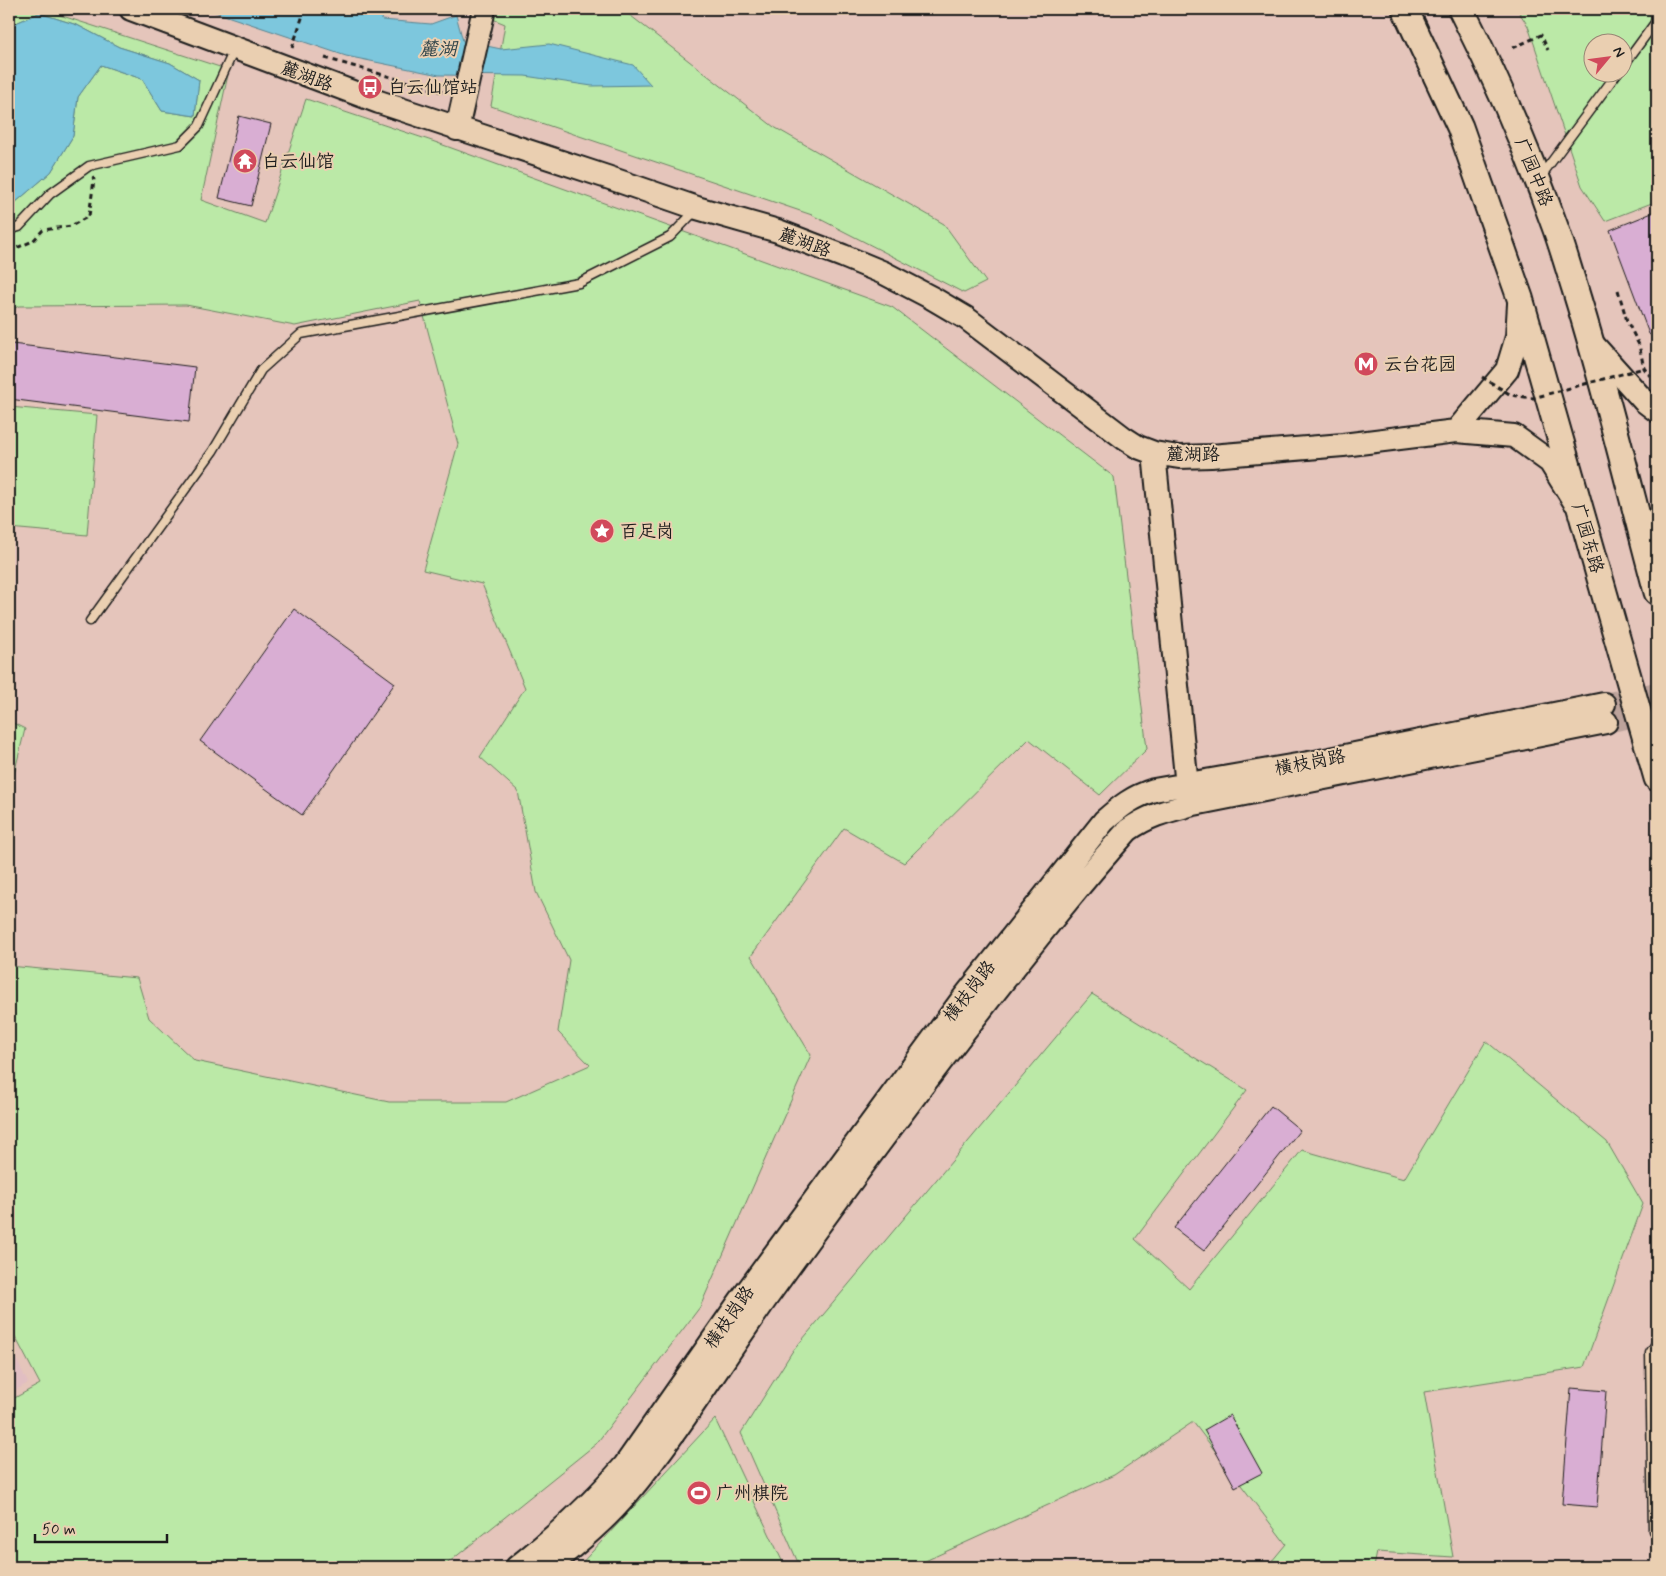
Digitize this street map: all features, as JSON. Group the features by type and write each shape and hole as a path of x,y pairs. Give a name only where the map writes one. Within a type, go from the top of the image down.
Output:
{"main road":[{"name":"麓湖路","path":"130,9 334,86 457,129 697,208 778,231 843,256 932,298 966,318 1124,438 1138,447 1154,453 1179,457 1211,456 1343,445 1456,432 1514,436 1550,462 1580,512"},
{"path":"457,129 484,9"},
{"path":"1404,9 1460,127 1520,298 1516,337 1507,370 1456,432"},
{"name":"广园中路","path":"1461,9 1479,44 1538,180 1555,225 1591,342"},
{"name":"广园东路","path":"1520,298 1657,778"},
{"path":"1591,342 1644,401 1657,411"},
{"path":"1591,342 1657,592"},
{"path":"1154,453 1189,805"},
{"path":"1643,540 1657,519"},
{"name":"横枝岗路","path":"516,1567 557,1534 607,1487 625,1465 746,1293 955,1008 1104,821 1123,804 1137,796 1154,790 1186,783 1605,713 1189,805 1143,819 1128,830 1055,916 936,1066 738,1338 665,1446 632,1488 596,1526 548,1567"}],"lane":[{"path":"1634,51 1657,20"},
{"path":"9,230 19,227 50,194 89,166 180,145 199,126 234,48"},
{"path":"1538,180 1611,82"},
{"path":"90,621 213,451 261,370 300,334 579,283 670,237 697,208"},
{"path":"1657,1342 1650,1353 1653,1531 1657,1531"}],"path":[{"path":"301,51 292,48 305,9"},
{"path":"1513,48 1541,35 1548,50"},
{"path":"320,57 466,92"},
{"path":"9,251 33,242 43,230 71,226 89,216 94,180 89,166"},
{"path":"1482,377 1511,395 1533,398 1644,368 1639,345 1627,321 1618,290"}],"shaded area":[{"path":"9,1345 28,1383 9,1394"}],"green space":[{"path":"9,9 41,9 229,70 201,200 265,223 306,99 432,141 892,307 1114,477 1147,749 1100,795 1029,739 904,863 844,828 751,956 811,1055 700,1307 596,1444 443,1567 9,1567 9,1401 40,1384 9,1325 9,966 137,978 149,1018 195,1061 389,1102 506,1102 590,1065 558,1032 569,960 536,892 518,791 480,757 525,688 482,584 423,570 458,444 420,301 295,326 186,305 19,306 9,311 9,208 51,172 73,136 78,97 101,65 142,79 162,111 195,116 199,80 170,63 119,47 77,25 39,13 9,26"},
{"path":"468,9 622,9 774,127 944,224 986,282 964,293 812,215 491,106 505,24"},
{"path":"1517,9 1657,9 1657,201 1605,221 1582,186 1528,26"},
{"path":"9,407 97,415 87,535 9,528"},
{"path":"9,721 25,729 9,795"},
{"path":"1092,994 1247,1090 1135,1239 1189,1289 1302,1150 1404,1179 1486,1041 1607,1142 1643,1204 1584,1367 1424,1392 1453,1557 1377,1552 1374,1567 1267,1567 1286,1544 1193,1422 1114,1475 912,1567 800,1567 741,1433 792,1352"},
{"name":"广州棋院","path":"715,1419 785,1567 578,1567"}],"water":[{"name":"麓湖","path":"206,9 380,9 382,20 431,24 456,15 463,41 501,49 549,44 633,65 651,85 592,86 525,76 439,75 346,56"},
{"path":"39,13 77,25 119,47 170,63 199,80 195,116 162,111 142,79 101,65 78,97 73,136 51,172 9,208 9,26"}],"building":[{"name":"白云仙馆","path":"239,116 271,124 251,206 219,198"},
{"path":"1657,211 1657,341 1649,334 1610,230"},
{"path":"12,344 195,367 189,422 9,399 9,356 11,356"},
{"path":"294,609 395,683 302,815 200,741"},
{"path":"1271,1106 1300,1130 1204,1251 1174,1228"},
{"path":"1571,1388 1606,1391 1597,1507 1562,1504"},
{"path":"1230,1415 1262,1473 1235,1487 1204,1430"}],"tunnel":[{"path":"1604,704 1657,693"},
{"path":"1606,722 1657,712"}],"place":[{"name":"白云仙馆站","path":"370,87"},
{"name":"白云仙馆","path":"245,161"},
{"name":"云台花园","path":"1366,364"},
{"name":"百足岗","path":"602,531"},
{"name":"广州棋院","path":"699,1493"}]}
